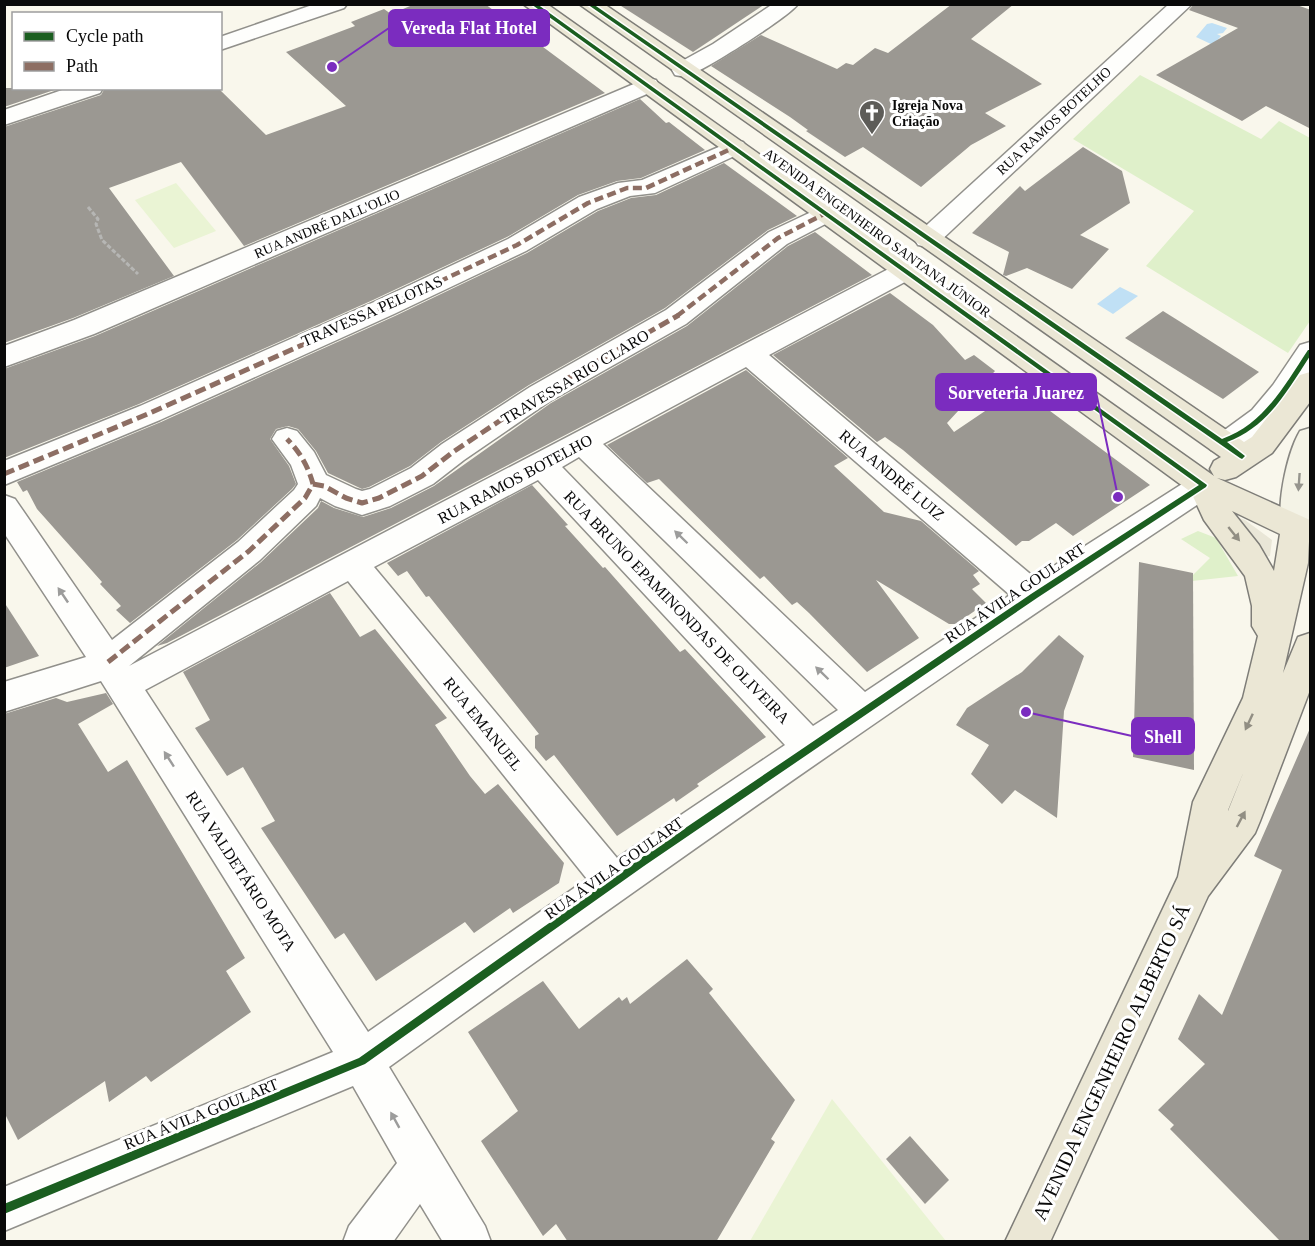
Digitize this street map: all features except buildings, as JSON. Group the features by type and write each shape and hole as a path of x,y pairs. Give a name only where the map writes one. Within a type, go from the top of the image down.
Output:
{"main road":[{"name":"AVENIDA ENGENHEIRO SANTANA JÚNIOR","path":"533,4 1204,485 1303,530"},
{"name":"AVENIDA ENGENHEIRO SANTANA JÚNIOR","path":"589,4 1232,449"},
{"path":"1269,667 1269,606 1258,567 1234,533 1215,513 1204,485 1232,449 1262,445 1311,382"},
{"name":"AVENIDA ENGENHEIRO ALBERTO SÁ","path":"1195,883 1211,802 1260,698 1292,563 1303,530"},
{"name":"AVENIDA ENGENHEIRO ALBERTO SÁ","path":"1027,1242 1195,883 1242,821 1311,647"}],"street":[{"path":"222,43 337,4"},
{"path":"683,70 721,49 788,4"},
{"name":"RUA RAMOS BOTELHO","path":"927,239 1182,4"},
{"name":"RUA ANDRÉ DALL'OLIO","path":"4,357 84,327 648,85"},
{"path":"4,118 86,90"},
{"name":"TRAVESSA PELOTAS","path":"4,474 150,413 384,308 517,245 588,204 627,188 646,188 735,147"},
{"name":"TRAVESSA RIO CLARO","path":"313,484 324,486 346,498 362,502 379,498 422,476 453,452 540,394 676,317 778,238 826,213"},
{"name":"RUA RAMOS BOTELHO","path":"4,697 113,671 353,564 750,356 907,270"},
{"path":"1232,449 1261,421 1311,352"},
{"name":"RUA ANDRÉ LUIZ","path":"750,356 1034,596"},
{"path":"113,671 249,551 305,498 313,484 306,462 297,448 287,439"},
{"name":"AVENIDA ENGENHEIRO ALBERTO SÁ","path":"1303,530 1300,470 1311,439"},
{"path":"583,443 864,713"},
{"name":"RUA BRUNO EPAMINONDAS DE OLIVEIRA","path":"542,465 812,749"},
{"name":"RUA ÁVILA GOULART","path":"4,1209 362,1061 614,883 1034,596 1204,485"},
{"name":"RUA VALDETÁRIO MOTA","path":"4,507 113,671 362,1061 421,1166 469,1242"},
{"name":"RUA EMANUEL","path":"353,564 614,883"},
{"path":"364,1242 421,1166"}],"path":[{"path":"87,207 98,219 96,224 102,240 139,276"}],"green space":[{"path":"1140,75 1261,139 1279,121 1310,138 1310,321 1288,353 1146,266 1194,211 1073,139"},
{"path":"176,183 216,231 174,248 135,200"},
{"path":"1198,531 1216,538 1238,576 1192,581 1192,576 1210,558 1181,539"},
{"path":"832,1099 946,1241 750,1241"}],"shaded area":[{"path":"1234,516 1245,520 1272,540 1270,556 1266,557"}],"water":[{"path":"1212,23 1227,28 1223,33 1217,34 1221,36 1213,45 1196,37 1207,24"},
{"path":"1120,287 1138,296 1113,314 1097,304"}],"marked path":[{"path":"4,474 150,413 384,308 517,245 588,203 627,188 646,188 735,147"},
{"path":"313,484 324,486 346,498 362,503 379,498 422,476 453,452 540,394 676,317 778,238 826,213"},
{"path":"108,662 249,551 305,498 313,484 311,477 307,465 287,439"}],"cycle path":[{"path":"4,1209 362,1061 641,863 1034,596 1204,485 533,4"},
{"path":"589,4 1242,456"},
{"path":"1221,442 1250,428 1262,418 1283,393 1310,352"}],"place":[{"name":"Vereda Flat Hotel","path":"332,67"},
{"name":"Igreja Nova Criação","path":"872,136"},
{"name":"Sorveteria Juarez","path":"1118,497"},
{"name":"Shell","path":"1026,712"}]}
